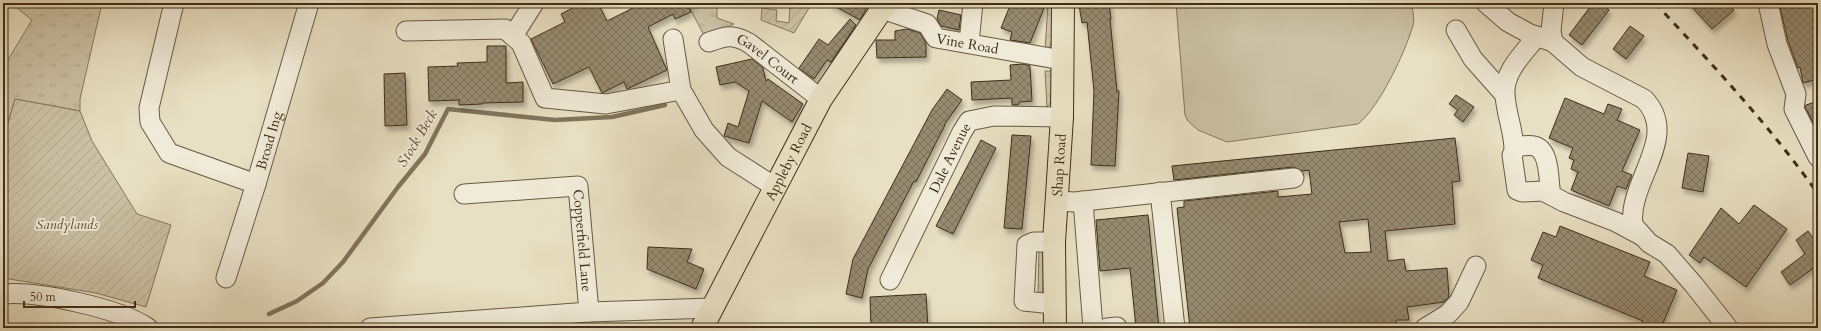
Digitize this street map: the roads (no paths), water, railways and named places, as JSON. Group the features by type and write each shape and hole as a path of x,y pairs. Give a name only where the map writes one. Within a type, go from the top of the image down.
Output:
{"main road":[{"name":"Shap Road","path":"1055,328 1053,304 1054,242 1062,117 1063,3"},
{"name":"Appleby Road","path":"702,328 822,99 884,6"}],"street":[{"path":"174,3 149,108 150,122 169,153 256,184"},
{"name":"Broad Ing","path":"226,278 256,184 309,3"},
{"path":"513,36 534,3"},
{"path":"969,43 973,3"},
{"path":"1486,3 1508,22 1545,39 1582,67 1644,99 1654,112 1658,131 1656,143 1637,193 1632,216 1633,225 1649,243 1667,254 1728,328"},
{"path":"1554,3 1551,31 1545,39 1513,67 1506,81 1505,95 1512,128 1514,150 1512,155 1517,190 1522,192 1543,191 1582,209 1616,222 1642,236"},
{"path":"1768,3 1777,44 1796,94 1794,109 1818,157"},
{"name":"Vine Road","path":"884,6 927,24 936,38 1062,60"},
{"path":"406,31 505,29 521,42 545,98 606,104 681,90"},
{"path":"1456,30 1473,59 1505,95"},
{"name":"Gavel Court","path":"709,42 730,36 737,36 749,43 822,99"},
{"path":"673,39 681,90 704,130 728,157 776,187"},
{"name":"Dale Avenue","path":"890,280 962,132 970,121 994,116 1062,117"},
{"path":"1514,150 1518,146 1534,146 1541,150 1546,160 1551,195"},
{"path":"1057,201 1083,201 1294,178"},
{"name":"Copperfield Lane","path":"464,194 578,186 589,312"},
{"path":"1160,192 1175,328"},
{"path":"1083,201 1093,328"},
{"path":"1053,304 1024,301 1027,245 1034,242 1054,242"},
{"path":"1425,328 1448,314 1459,302 1476,266"},
{"path":"3,294 16,293 93,307 139,322 148,328"},
{"path":"370,328 589,312 712,308"}],"waterway":[{"name":"Stock Beck","path":"269,314 297,301 323,283 343,262 398,187 425,154 448,109 555,120 612,117 665,105"}],"railway":[{"path":"1655,3 1719,72 1760,120 1800,169 1818,194"}],"park label":[{"name":"Sandylands","path":"67,224"}]}
